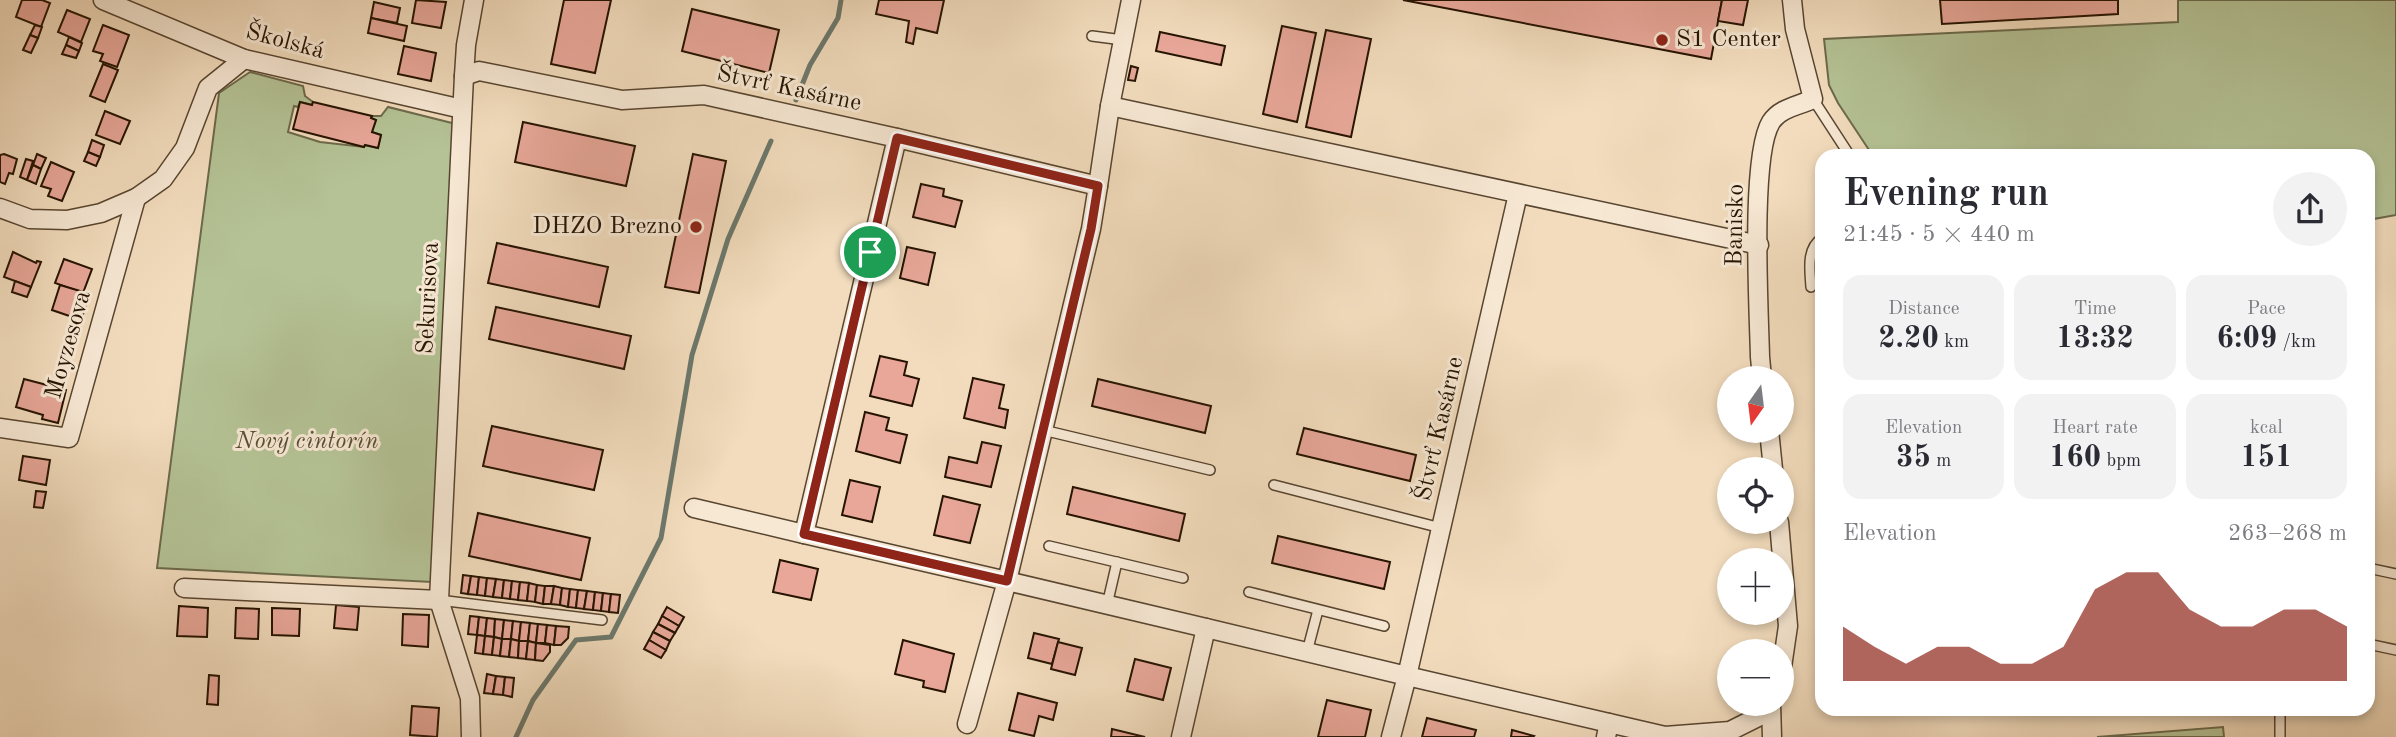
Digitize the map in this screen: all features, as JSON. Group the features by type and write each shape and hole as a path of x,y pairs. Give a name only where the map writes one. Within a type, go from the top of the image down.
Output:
{"street":[{"name":"Školská","path":"103,0 244,59 462,109"},
{"name":"Sekurisova","path":"471,737 470,698 439,600 462,109 466,45 474,0"},
{"path":"967,724 1007,581 1091,229 1110,106 1131,0"},
{"path":"1792,0 1795,29 1812,99"},
{"path":"0,208 30,219 67,220 101,213 136,198 163,179 185,148 208,88 244,59"},
{"name":"Štvrť Kasárne","path":"464,76 479,71 622,100 704,95 1098,186"},
{"name":"Banisko","path":"1761,366 1759,245 1764,142 1772,121 1786,108 1812,99"},
{"path":"1110,106 1759,245"},
{"path":"804,534 897,138"},
{"name":"Štvrť Kasárne","path":"1391,737 1518,194"},
{"name":"Moyzesova","path":"0,428 69,438 136,198"},
{"path":"694,508 1407,676 1607,730 1665,736 1730,731 1760,716"},
{"path":"1780,534 1788,626 1786,639"},
{"path":"184,588 439,600"},
{"path":"1181,737 1206,628"},
{"path":"1771,716 1772,737"}],"lane":[{"path":"1092,36 1123,40"},
{"path":"1812,99 1845,149"},
{"path":"1811,287 1810,256 1815,246"},
{"path":"1043,430 1210,470"},
{"path":"1274,485 1441,528"},
{"path":"1048,546 1183,578"},
{"path":"1107,605 1117,562"},
{"path":"2375,570 2396,574"},
{"path":"1249,592 1384,626"},
{"path":"439,600 602,620"},
{"path":"1307,652 1318,610"},
{"path":"2375,646 2396,650"},
{"path":"2280,716 2280,737"}],"green space":[{"path":"2178,0 2396,0 2396,215 2375,219 2375,149 1868,149 1829,85 1824,39 2178,22"},
{"name":"Nový cintorín","path":"250,72 303,86 305,96 313,102 312,105 300,102 298,107 294,106 288,132 320,142 378,148 381,135 372,132 376,120 371,118 381,116 388,107 460,125 432,582 157,568 219,93"},
{"path":"2223,727 2224,737 2097,737"}],"building":[{"path":"22,0 42,0 50,3 41,27 16,17"},
{"path":"416,0 446,2 441,28 412,23"},
{"path":"564,0 611,0 595,73 551,64"},
{"path":"879,0 944,0 937,33 916,28 913,44 906,42 909,21 876,14"},
{"name":"S1 Center","path":"1403,0 1722,0 1711,59"},
{"path":"1722,0 1748,0 1743,25 1718,21"},
{"path":"1940,0 2118,0 2118,14 1942,24"},
{"path":"374,2 400,8 397,23 371,18"},
{"path":"692,9 779,30 769,73 682,51"},
{"path":"67,10 90,19 81,42 58,32"},
{"path":"371,18 407,26 404,41 368,33"},
{"path":"35,25 42,27 38,38 30,35"},
{"path":"103,25 129,35 117,67 100,61 103,54 93,51"},
{"path":"1282,26 1316,33 1297,122 1263,114"},
{"path":"1326,30 1371,39 1351,137 1306,127"},
{"path":"1160,32 1225,46 1221,65 1156,51"},
{"path":"30,35 38,38 31,53 23,50"},
{"path":"69,37 82,43 79,51 66,45"},
{"path":"66,45 79,51 76,58 62,54"},
{"path":"404,46 436,53 431,81 398,74"},
{"path":"103,64 118,70 105,102 90,96"},
{"path":"1131,66 1138,68 1135,81 1128,80"},
{"path":"300,102 312,105 313,102 372,116 371,118 376,120 372,132 381,135 378,148 293,129"},
{"path":"105,111 130,121 120,144 96,135"},
{"path":"523,122 635,146 626,186 515,162"},
{"path":"92,140 104,145 100,157 88,152"},
{"path":"88,152 100,157 96,166 84,161"},
{"path":"37,154 46,158 41,169 33,165"},
{"path":"693,154 726,161 699,293 665,287"},
{"path":"0,155 17,159 13,174 9,173 5,184 0,182"},
{"path":"26,159 33,161 27,180 20,177"},
{"path":"51,162 74,172 62,201 48,196 51,189 41,186"},
{"path":"33,165 41,169 36,184 27,180"},
{"path":"921,184 944,189 943,196 962,201 955,227 913,217"},
{"path":"497,243 608,267 599,307 488,283"},
{"path":"907,247 935,253 928,285 900,278"},
{"path":"13,252 36,263 41,262 31,287 4,277"},
{"path":"64,259 92,269 83,293 55,283"},
{"path":"15,281 31,287 27,297 12,292"},
{"path":"60,285 90,294 81,320 52,310"},
{"path":"496,307 631,336 624,369 489,339"},
{"path":"880,356 907,362 904,375 919,379 912,406 870,396"},
{"path":"973,378 1004,385 999,408 1008,410 1005,428 964,418"},
{"path":"24,379 66,390 58,423 42,419 43,415 16,407"},
{"path":"1098,379 1211,406 1205,433 1092,406"},
{"path":"865,412 889,418 886,430 907,435 900,463 856,451"},
{"path":"492,426 603,450 594,490 483,466"},
{"path":"1304,428 1416,455 1410,481 1297,454"},
{"path":"982,442 1001,446 991,487 945,477 949,457 977,463"},
{"path":"23,456 50,460 46,485 19,480"},
{"path":"850,480 880,487 872,522 842,515"},
{"path":"1073,487 1185,514 1179,541 1067,514"},
{"path":"36,491 46,492 43,508 34,507"},
{"path":"943,496 980,505 970,543 934,535"},
{"path":"478,513 590,538 581,580 469,556"},
{"path":"1278,536 1390,562 1384,589 1272,563"},
{"path":"780,560 818,569 811,600 773,592"},
{"path":"463,575 471,576 468,594 461,593"},
{"path":"471,576 479,577 477,595 468,594"},
{"path":"479,577 487,578 485,596 477,595"},
{"path":"487,578 496,579 493,597 485,596"},
{"path":"496,579 504,580 502,598 493,597"},
{"path":"504,580 512,581 510,599 502,598"},
{"path":"512,581 520,582 518,600 510,599"},
{"path":"520,582 529,583 527,601 518,600"},
{"path":"529,583 537,585 535,602 527,601"},
{"path":"537,585 545,586 543,604 535,602"},
{"path":"545,586 554,586 551,604 543,604"},
{"path":"554,586 562,588 560,605 551,604"},
{"path":"562,588 570,589 568,607 560,605"},
{"path":"570,589 578,590 576,608 568,607"},
{"path":"578,590 587,591 584,609 576,608"},
{"path":"587,591 595,592 593,610 584,609"},
{"path":"595,592 603,593 601,611 593,610"},
{"path":"603,593 611,594 609,612 601,611"},
{"path":"611,594 620,595 618,613 609,612"},
{"path":"336,605 359,607 357,630 334,628"},
{"path":"179,606 208,608 207,637 177,636"},
{"path":"667,607 684,617 679,626 662,616"},
{"path":"236,608 259,609 258,639 235,638"},
{"path":"272,608 300,609 299,636 272,635"},
{"path":"403,614 429,615 428,647 402,645"},
{"path":"470,616 479,617 477,635 468,634"},
{"path":"662,616 679,626 675,633 658,624"},
{"path":"479,617 487,618 485,636 477,635"},
{"path":"487,618 495,619 494,637 485,636"},
{"path":"495,619 504,620 502,639 494,637"},
{"path":"504,620 513,621 511,639 502,639"},
{"path":"513,621 521,622 519,641 511,639"},
{"path":"521,622 530,623 528,641 519,641"},
{"path":"530,623 538,624 536,643 528,641"},
{"path":"538,624 547,625 545,643 536,643"},
{"path":"658,624 675,633 670,641 653,632"},
{"path":"547,625 556,626 554,645 545,643"},
{"path":"556,626 569,627 568,638 561,645 554,645"},
{"path":"653,632 670,641 666,650 649,640"},
{"path":"1034,633 1059,639 1052,664 1028,658"},
{"path":"477,635 485,636 483,654 475,653"},
{"path":"485,636 494,637 492,655 483,654"},
{"path":"494,637 502,639 500,656 492,655"},
{"path":"502,639 511,639 509,657 500,656"},
{"path":"511,639 519,641 518,658 509,657"},
{"path":"649,640 666,650 661,658 644,649"},
{"path":"903,640 954,654 945,692 923,687 924,681 895,674"},
{"path":"519,641 528,641 526,659 518,658"},
{"path":"528,641 536,643 535,660 526,659"},
{"path":"1058,642 1082,648 1075,675 1051,669"},
{"path":"536,643 550,645 550,652 543,661 535,660"},
{"path":"1135,659 1171,668 1163,700 1127,691"},
{"path":"487,674 496,676 493,694 484,693"},
{"path":"209,675 219,676 218,705 207,704"},
{"path":"496,676 505,677 503,695 493,694"},
{"path":"505,677 514,678 512,697 503,695"},
{"path":"1018,693 1057,703 1053,720 1039,716 1034,736 1009,730"},
{"path":"1327,700 1371,710 1365,737 1318,737"},
{"path":"412,706 439,708 437,737 410,735"},
{"path":"1427,718 1476,730 1474,737 1422,737"},
{"path":"1112,729 1145,737 1111,737"},
{"path":"1512,730 1534,736 1511,737"}],"waterway":[{"path":"796,100 810,65 838,18 841,0"},
{"path":"516,737 533,700 576,640 611,637 661,538 692,355 728,239 771,141"}],"place":[{"name":"S1 Center","path":"1662,40"},
{"name":"DHZO Brezno","path":"696,227"}],"route":[{"path":"897,138 1098,186 1091,229 1007,581 804,534 870,252 897,138"}]}
